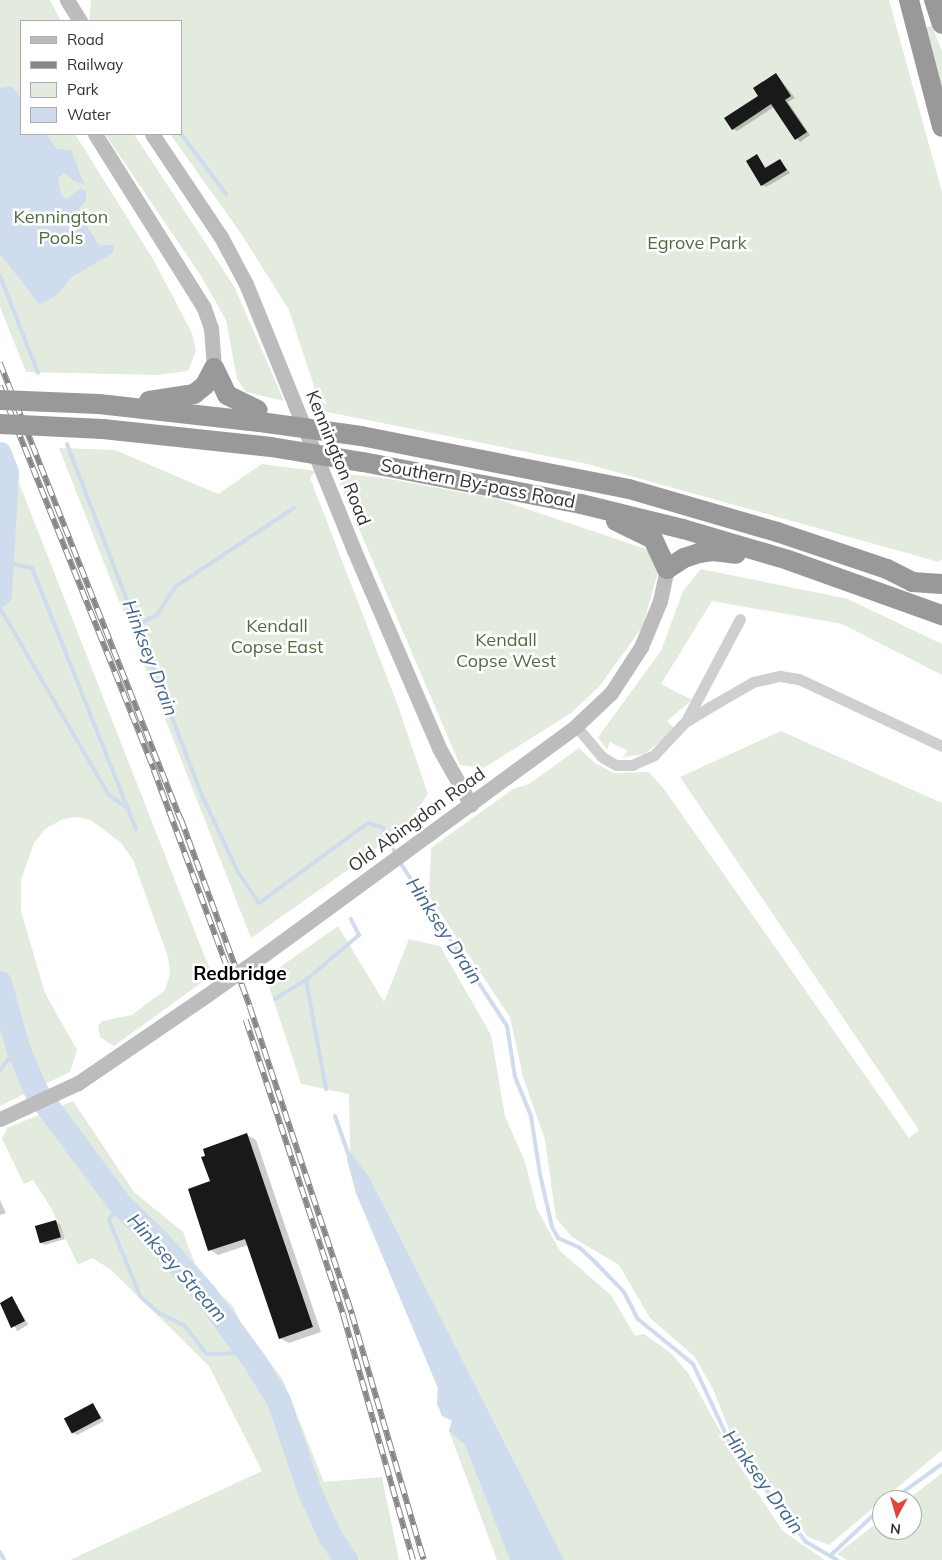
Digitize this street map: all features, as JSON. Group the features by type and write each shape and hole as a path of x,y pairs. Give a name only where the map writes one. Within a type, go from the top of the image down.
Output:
{"highway":[{"path":"909,0 942,127"},
{"path":"934,0 942,24"},
{"path":"99,404 174,400 194,394 205,385 214,368"},
{"path":"214,368 227,395 259,416"},
{"name":"Southern By-pass Road","path":"0,400 99,404 259,416 318,430 361,436 629,489 777,532 887,569 912,582 942,584"},
{"name":"Southern By-pass Road","path":"0,424 104,429 271,447 363,462 581,504 788,560 942,614"},
{"path":"581,504 653,539 667,569 684,558 713,551 788,560"},
{"path":"887,569 923,574 942,571"}],"street":[{"path":"67,0 79,20"},
{"path":"96,135 204,308 211,328 214,368"},
{"name":"Kennington Road","path":"153,135 221,237 246,284 353,548 439,748 472,805"},
{"name":"Old Abingdon Road","path":"0,1119 67,1088 126,1051 472,805 576,726 611,694 641,647 660,601 667,569"},
{"path":"576,726 602,757 616,765 632,765 654,755 685,722 703,694 740,619"},
{"path":"685,722 753,682 780,676 799,679 942,746"}],"green space":[{"name":"Kennington Pools","path":"0,0 50,0 60,20 20,20 20,135 76,135 153,259 192,333 196,351 188,371 158,375 26,372 0,307"},
{"name":"Egrove Park","path":"91,0 889,0 942,192 942,559 939,562 587,464 322,411 289,310 242,235 171,135 182,135 182,20 89,20"},
{"path":"932,26 942,51 942,90 924,28"},
{"path":"106,135 135,135 235,288 284,401 246,392 237,379 226,320 201,276"},
{"path":"0,446 5,447 212,975 114,1046 100,1037 98,1026 102,1021 132,1015 165,990 170,973 168,957 133,860 121,843 91,820 77,817 63,819 45,829 34,843 21,880 21,911 45,993 77,1050 70,1072 0,1106"},
{"name":"Kendall Copse East","path":"59,448 115,450 218,494 262,464 316,471 310,478 397,703 428,794 403,831 251,938"},
{"name":"Kendall Copse West","path":"335,473 385,478 497,499 646,549 654,558 658,571 643,626 599,687 571,713 484,768 460,765"},
{"path":"701,569 848,599 942,644 942,675 842,624 712,601 661,684 692,700 667,721 675,729 645,754 623,757 628,751 610,742 607,750 598,737 661,651 683,591"},
{"path":"781,731 942,803 942,1450 894,1490 872,1490 872,1509 829,1545 808,1537 732,1437 713,1389 694,1356 650,1318 619,1265 572,1237 556,1218 545,1140 523,1077 510,1017 429,896 431,848 513,789 529,784 579,748 595,763 614,773 649,772 664,789 909,1138 919,1130 680,777"},
{"path":"338,926 384,1002 409,939 440,946 491,1035 505,1116 525,1162 537,1209 560,1251 611,1295 635,1336 644,1334 671,1353 688,1373 739,1465 783,1531 825,1560 497,1560 449,1431 452,1421 442,1416 437,1403 438,1388 356,1193 347,1159 350,1152 349,1094 301,1084 266,977"},
{"path":"73,1101 134,1192 183,1232 199,1275 233,1306 241,1323 283,1380 324,1482 382,1477 399,1560 70,1560 262,1471 209,1366 110,1269 92,1258 78,1265 51,1208 33,1180 24,1184 2,1139 7,1128"},
{"path":"942,1473 942,1560 847,1560 837,1554 872,1527 872,1540 922,1540 922,1490 920,1490"}],"water":[{"path":"12,86 20,97 20,135 47,135 57,149 71,150 84,184 75,182 64,172 58,179 61,194 66,200 80,188 86,191 86,201 77,211 99,245 114,245 113,253 72,277 58,294 40,305 0,254 0,88"},
{"path":"350,1152 369,1177 564,1560 510,1560 465,1445 449,1431 452,1420 442,1416 437,1403 438,1388 356,1193 347,1159"}],"building":[{"path":"776,73 791,96 785,100 807,132 795,140 771,104 732,130 724,118 758,96 753,88"},
{"path":"757,154 765,168 780,159 787,170 761,186 746,161"},
{"path":"247,1133 313,1327 279,1339 245,1239 208,1251 188,1189 210,1181 201,1157 205,1156 203,1149"},
{"path":"56,1220 61,1237 40,1243 35,1226"},
{"path":"12,1296 25,1321 11,1328 0,1303"},
{"path":"93,1403 101,1418 72,1434 64,1418"}],"waterway":[{"path":"182,135 226,194"},
{"name":"Hinksey Drain","path":"0,276 38,373"},
{"name":"Hinksey Drain","path":"67,444 204,800 238,872 259,903 368,823 383,828 396,855"},
{"name":"Hinksey Stream","path":"0,454 7,473 0,595"},
{"path":"137,625 157,615 175,587 294,508"},
{"path":"2,562 32,568 136,829"},
{"path":"0,608 109,795 126,807"},
{"name":"Hinksey Drain","path":"399,861 507,1026 515,1077 531,1116 540,1174 552,1227 558,1238 580,1248 624,1292 638,1319 693,1364 729,1441 806,1542 837,1560"},
{"path":"326,1089 306,980 359,935 351,919"},
{"path":"275,999 306,980"},
{"name":"Hinksey Stream","path":"0,983 18,1048 36,1091 120,1204 158,1241 206,1295 255,1362 279,1401 310,1492 330,1536 346,1560"},
{"path":"0,1070 18,1048"},
{"path":"335,1116 349,1156"},
{"path":"120,1204 109,1220 140,1296 159,1313 184,1325 207,1354 248,1353"},
{"path":"906,1490 942,1464"},
{"path":"830,1556 872,1516"},
{"path":"0,1552 4,1560"}],"railway":[{"path":"0,363 181,819 250,1007 352,1314 424,1560"},
{"path":"0,386 154,770 232,980"},
{"path":"246,1020 344,1317 413,1560"}],"district":[{"name":"Redbridge","path":"240,974"}]}
